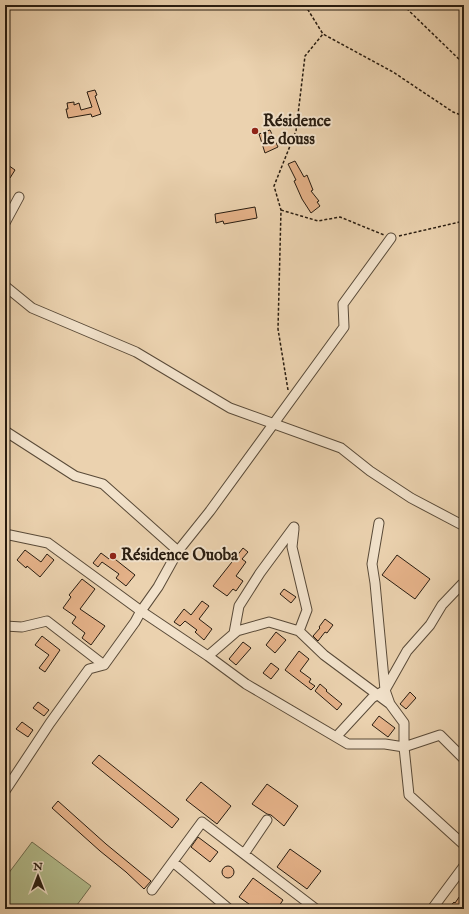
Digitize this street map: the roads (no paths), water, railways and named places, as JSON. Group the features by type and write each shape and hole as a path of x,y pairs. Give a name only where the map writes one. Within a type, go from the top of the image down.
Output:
{"street":[{"path":"5,223 19,197"},
{"path":"5,791 50,723 89,669 104,666 158,587 178,551 210,511 344,327 343,304 390,238"},
{"path":"5,286 32,308 136,352 230,408 341,448 370,471 411,498 464,526"},
{"path":"5,431 74,476 103,484 178,551"},
{"path":"379,523 372,564 385,690 390,704 404,723 404,746 409,795 464,845"},
{"path":"234,634 239,606 260,573 294,527 292,547 307,610 299,631"},
{"path":"5,534 48,543 246,684 348,744 385,744 404,746 440,735 464,759"},
{"path":"336,737 372,698 385,690 406,651 430,625 442,605 462,584"},
{"path":"5,626 22,626 47,621 104,666"},
{"path":"208,656 237,631 269,622 299,631 324,656 390,704"},
{"path":"244,854 267,820"},
{"path":"152,890 202,822 316,909"},
{"path":"173,862 229,909"},
{"path":"432,909 464,866"}],"place":[{"name":"Résidence le douss","path":"255,131"},
{"name":"Résidence Ouoba","path":"113,556"}]}
